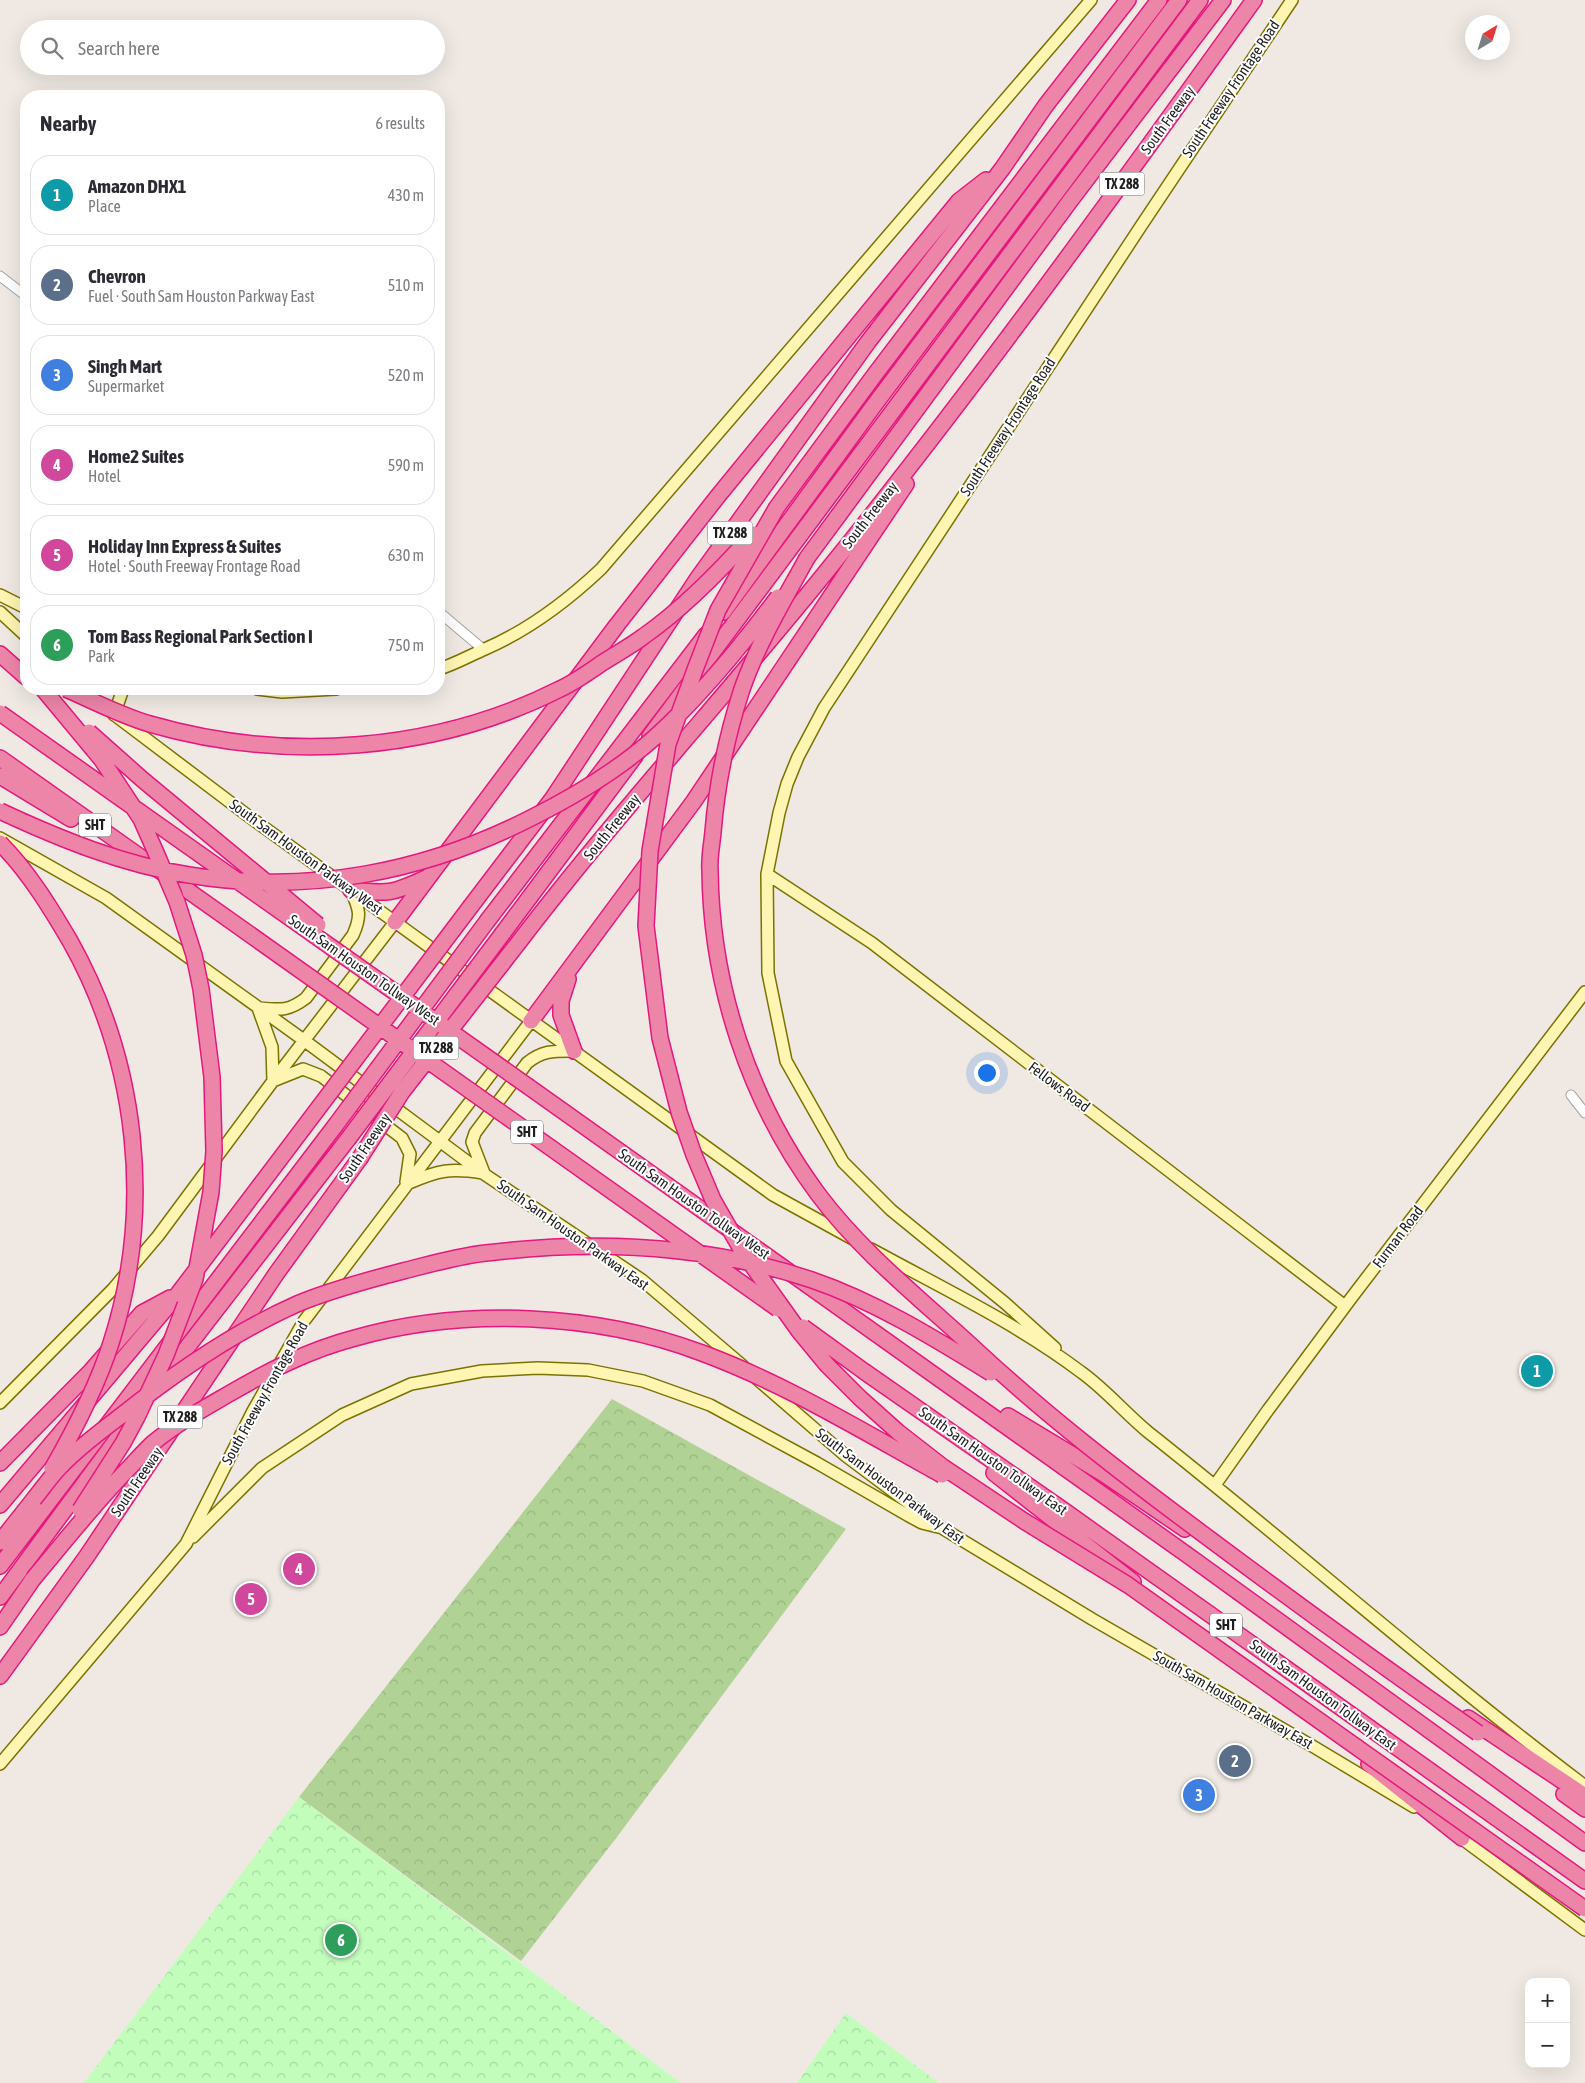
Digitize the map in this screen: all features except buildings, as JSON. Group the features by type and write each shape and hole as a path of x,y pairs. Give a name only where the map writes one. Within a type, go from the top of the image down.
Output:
{"highway":[{"name":"TX 288","path":"0,1505 178,1294 552,798 698,578 857,357 1002,169 1046,105 1128,0"},
{"path":"80,695 149,724 199,736 250,744 296,747 379,743 417,738 500,714 562,688 645,636 695,594 735,554 777,507 876,373 1159,0"},
{"path":"0,1566 335,1126 488,920 691,655 875,404 1179,0"},
{"path":"0,1597 145,1401 348,1139 1200,0"},
{"path":"0,810 65,840 140,864 189,875 277,883 371,874 434,859 496,835 560,803 601,778 653,738 680,712 751,634 1221,0"},
{"name":"South Freeway","path":"0,1676 87,1556 276,1274 360,1158 402,1092 556,894 679,745 827,571 986,366 1116,192 1254,0"},
{"path":"395,922 617,625 718,496 959,201 1002,169"},
{"path":"531,1021 694,801 986,366"},
{"path":"777,507 718,610 668,744 650,850 646,926 660,1038 679,1112 712,1200 744,1254 799,1331 860,1398 898,1432 943,1467 1024,1521 1128,1585 1585,1909"},
{"path":"807,558 758,651 743,687 729,735 717,791 709,867 713,923 723,985 739,1043 760,1097 791,1154 818,1195 854,1236 892,1274 1020,1392 1133,1482 1321,1622 1585,1809"},
{"path":"0,650 13,660"},
{"path":"0,1627 123,1442 166,1355 195,1279 211,1192 214,1151 212,1077 201,989 194,955 176,902 141,819 102,760 46,695"},
{"path":"48,695 143,780 322,929 420,1006 529,1087"},
{"name":"South Sam Houston Tollway West","path":"0,713 900,1350"},
{"name":"SHT","path":"0,758 865,1372"},
{"path":"0,776 190,892"},
{"path":"0,843 54,912 98,998 114,1041 122,1071 134,1155 135,1199 132,1243 126,1283 111,1343 99,1376 68,1441 34,1499"},
{"path":"351,890 382,894 393,892 427,877"},
{"path":"574,963 561,1001 561,1015 574,1052"},
{"path":"0,1542 61,1466 108,1425 204,1354 297,1304 380,1276 484,1253 602,1246 707,1254 744,1262 810,1280 848,1294 924,1332 1020,1392"},
{"path":"0,1463 91,1371 142,1313 178,1294"},
{"path":"33,1579 105,1492 152,1444 191,1415 269,1370 356,1337 431,1323 477,1319 525,1318 617,1328 654,1337 702,1353 792,1392 1024,1521"},
{"path":"900,1350 1104,1474 1585,1796"},
{"name":"SHT","path":"900,1350 1585,1843"},
{"path":"865,1372 1329,1732 1462,1838"},
{"name":"South Sam Houston Tollway East","path":"865,1372 1063,1510 1585,1881"}],"main road":[{"path":"445,667 501,643 538,621 571,596 601,569 1091,0"},
{"name":"South Freeway Frontage Road","path":"1082,1373 1004,1303 891,1210 843,1162 786,1061 768,973 767,874 779,813 798,757 809,734 1140,226 1292,0"},
{"path":"0,595 20,605"},
{"path":"0,612 20,630"},
{"name":"South Sam Houston Parkway West","path":"92,695 114,715 251,818 531,1021"},
{"path":"114,715 121,695"},
{"path":"0,838 106,898 305,1041"},
{"name":"Fellows Road","path":"767,874 872,943 1345,1306"},
{"path":"258,1008 284,1010 296,1006 306,998 353,935 358,924 360,912 351,890"},
{"path":"0,1403 113,1289 158,1236 273,1081 395,922"},
{"name":"Furman Road","path":"1215,1485 1345,1306 1585,992"},
{"path":"258,1008 272,1047 273,1081"},
{"path":"531,1021 773,1195 1016,1328 1082,1373 1133,1420 1215,1485 1389,1632 1585,1786"},
{"name":"South Freeway Frontage Road","path":"0,1764 186,1544 253,1411 304,1320 531,1021"},
{"name":"South Sam Houston Parkway East","path":"305,1041 484,1174 642,1280 846,1456 942,1528 1092,1619 1386,1790 1462,1838 1585,1930"},
{"path":"273,1081 303,1069 321,1076 402,1138 410,1154 406,1184 442,1170 484,1174 472,1142 475,1132 528,1063 537,1055 557,1051 574,1052"},
{"path":"186,1544 262,1468 342,1415 411,1384 482,1371 538,1368 588,1370 634,1379 710,1405 922,1523 942,1528"}],"street":[{"path":"0,276 20,291"},
{"path":"445,617 484,650"},
{"path":"1571,1095 1585,1113"}],"green space":[{"path":"612,1399 846,1529 617,1837 521,1961 299,1797"},
{"path":"299,1797 681,2083 84,2083"},
{"path":"846,2013 939,2083 797,2083"}],"place":[{"name":"Amazon DHX1","path":"1537,1371"},
{"name":"Home2 Suites","path":"299,1569"},
{"name":"Holiday Inn Express & Suites","path":"251,1599"},
{"name":"Chevron","path":"1235,1761"},
{"name":"Singh Mart","path":"1199,1795"},
{"name":"Tom Bass Regional Park Section I","path":"341,1940"}]}
